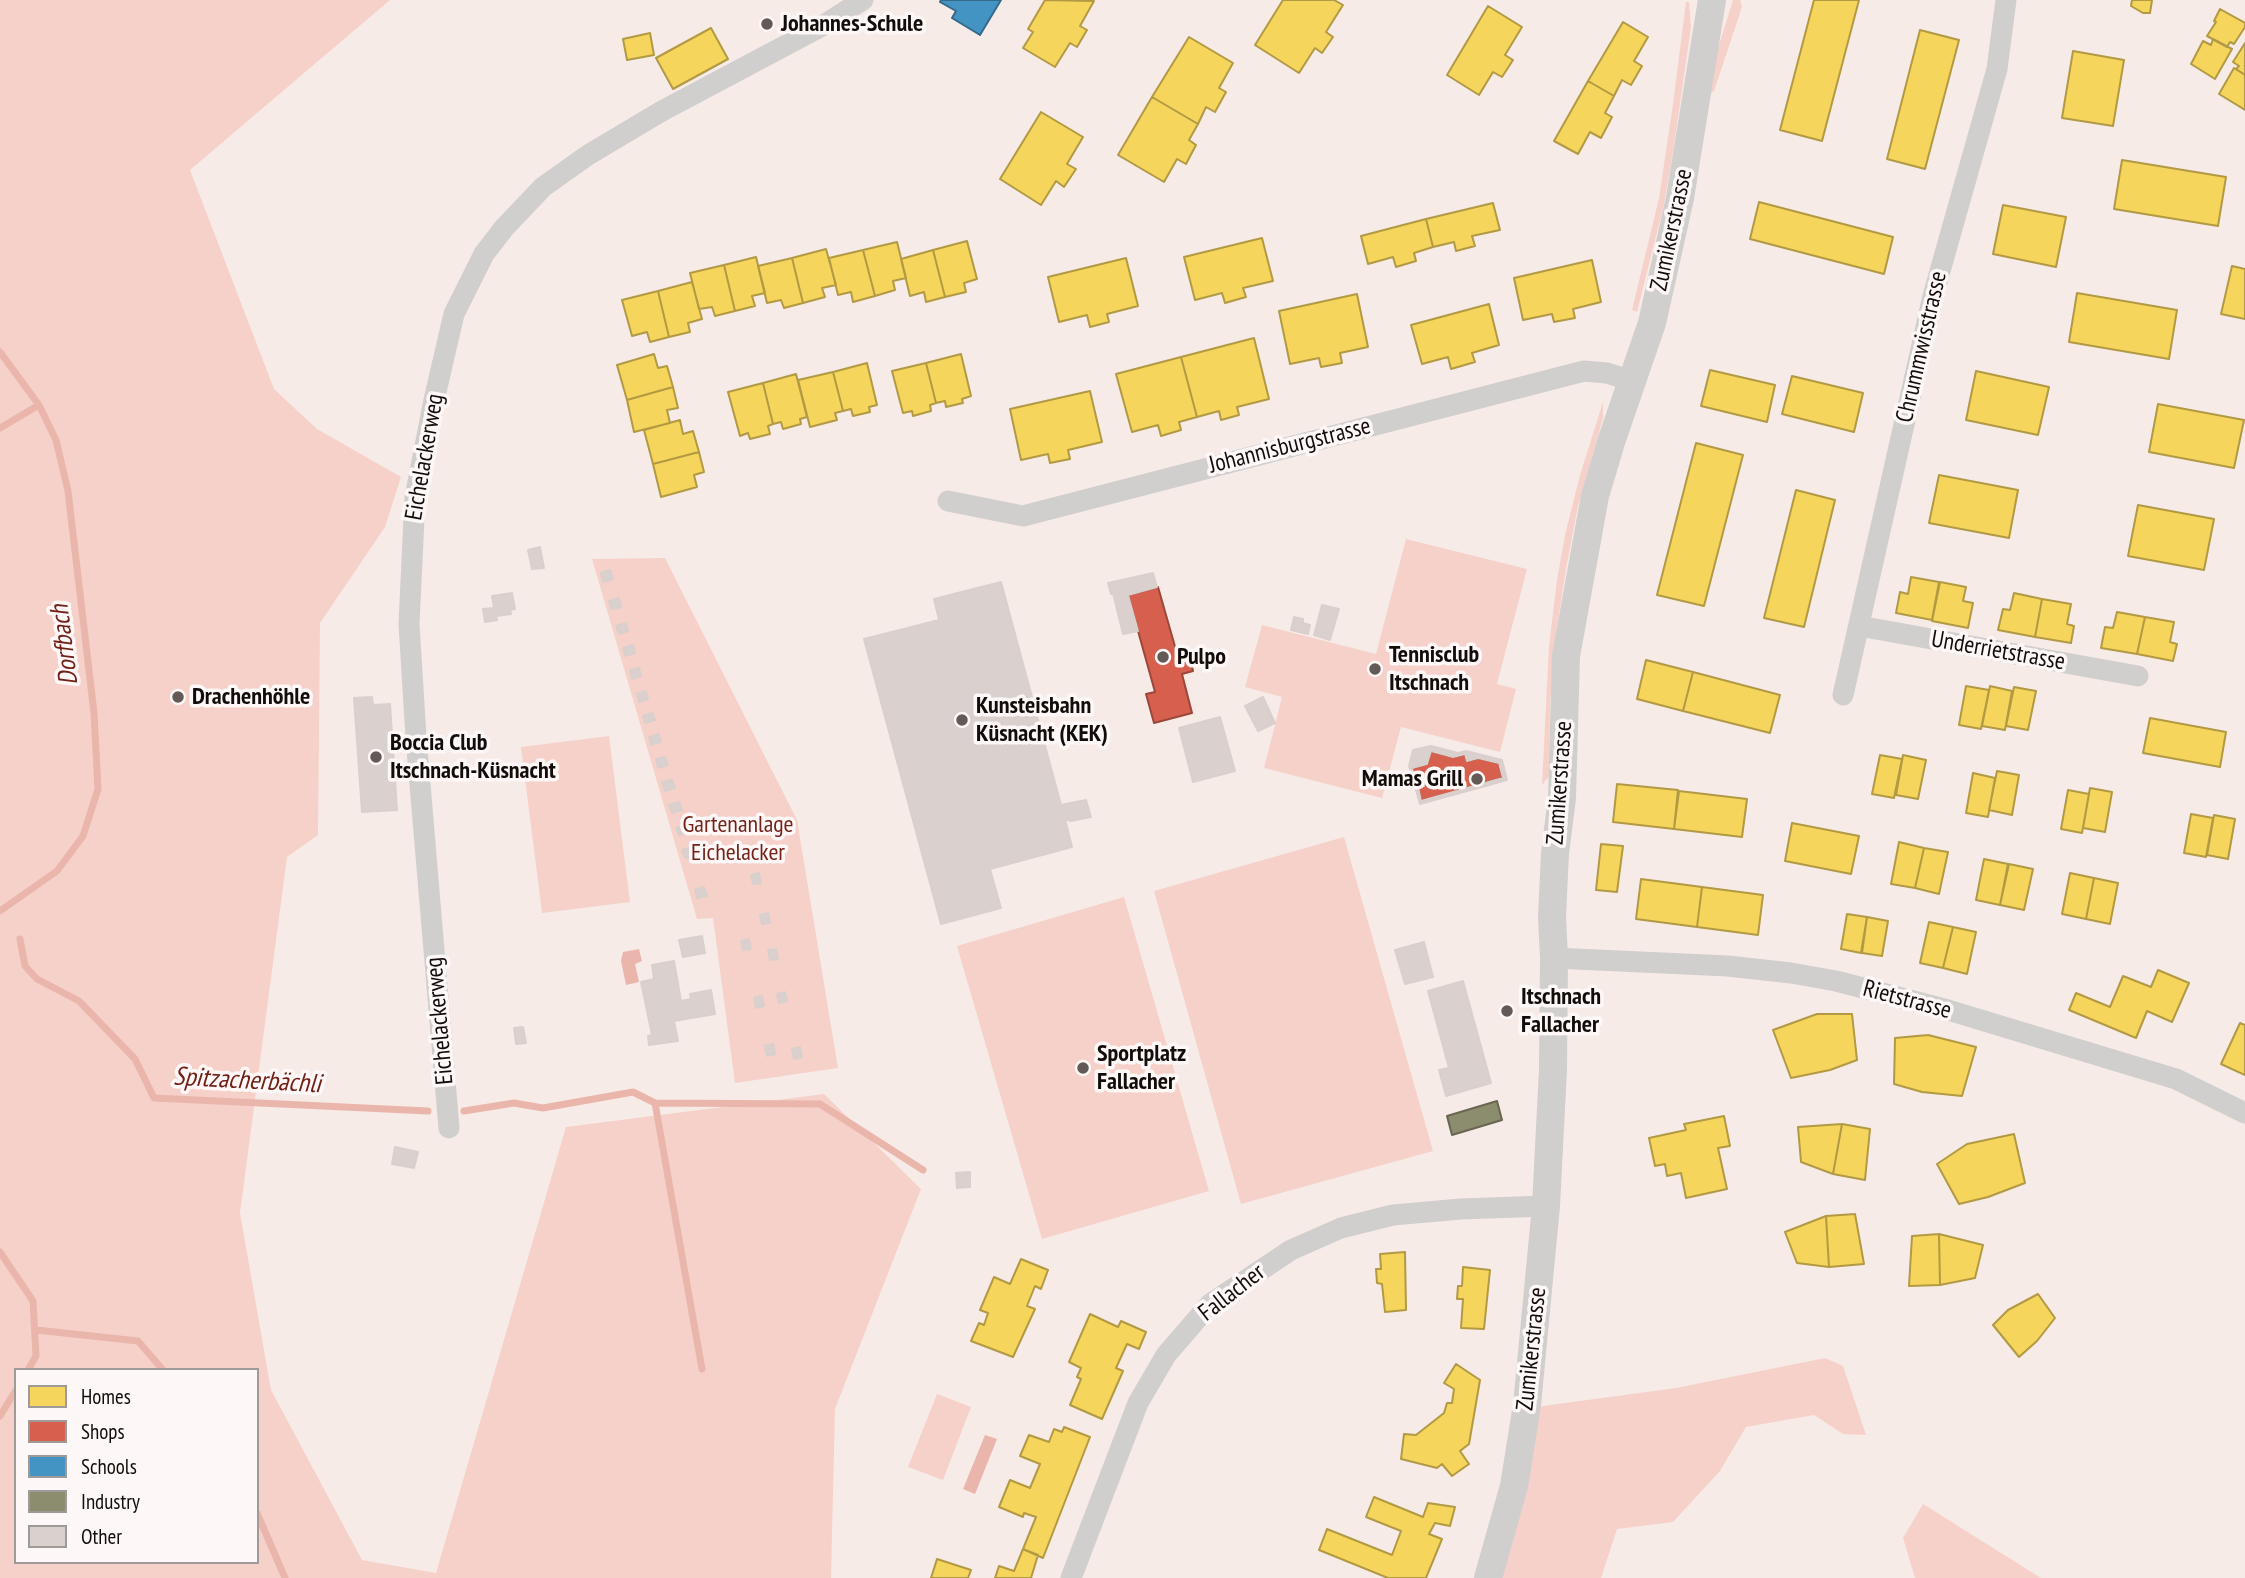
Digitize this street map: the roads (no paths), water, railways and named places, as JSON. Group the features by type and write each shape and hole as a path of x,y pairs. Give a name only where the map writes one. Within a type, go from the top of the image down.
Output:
{"main road":[{"name":"Zumikerstrasse","path":"1488,1578 1514,1486 1527,1405 1546,1206 1553,1069 1552,917 1562,798 1566,656 1595,496 1652,323 1680,198 1712,0"}],"street":[{"name":"Eichelackerweg","path":"449,1128 415,737 409,624 415,497 454,314 484,254 504,228 543,187 588,155 662,111 822,26 863,0"},
{"name":"Chrummwisstrasse","path":"1843,695 1933,296 1997,69 2006,0"},
{"name":"Johannisburgstrasse","path":"948,501 1023,516 1584,371 1607,373 1632,381"},
{"name":"Underrietstrasse","path":"1859,626 2138,676"},
{"name":"Rietstrasse","path":"1554,958 1728,966 1836,981 1948,1010 2176,1079 2245,1112"},
{"name":"Fallacher","path":"1071,1578 1138,1403 1166,1355 1210,1304 1291,1250 1341,1228 1393,1215 1546,1206"}],"waterway":[{"name":"Dorfbach","path":"0,352 39,405 56,440 68,491 94,713 98,789 83,836 57,871 0,911"},
{"path":"0,428 39,405"},
{"name":"Spitzacherbächli","path":"20,939 25,966 37,979 79,1001 135,1059 154,1098 428,1111"},
{"name":"Spitzacherbächli","path":"464,1111 514,1103 543,1108 633,1092 655,1103 820,1104 923,1170"},
{"path":"655,1103 702,1369"},
{"name":"Dorfbach","path":"0,1252 33,1301 36,1356 29,1368"},
{"path":"36,1330 138,1341 161,1368"},
{"name":"Dorfbach","path":"0,1416 14,1393"},
{"path":"259,1518 285,1578"}],"place":[{"name":"Johannes-Schule","path":"767,24"},
{"name":"Pulpo","path":"1163,657"},
{"name":"Tennisclub Itschnach","path":"1375,669"},
{"name":"Drachenhöhle","path":"178,697"},
{"name":"Kunsteisbahn Küsnacht (KEK)","path":"962,720"},
{"name":"Boccia Club Itschnach-Küsnacht","path":"376,757"},
{"name":"Mamas Grill","path":"1477,779"},
{"name":"Itschnach Fallacher","path":"1507,1011"},
{"name":"Sportplatz Fallacher","path":"1083,1068"}],"park label":[{"name":"Gartenanlage Eichelacker","path":"738,839"}]}
